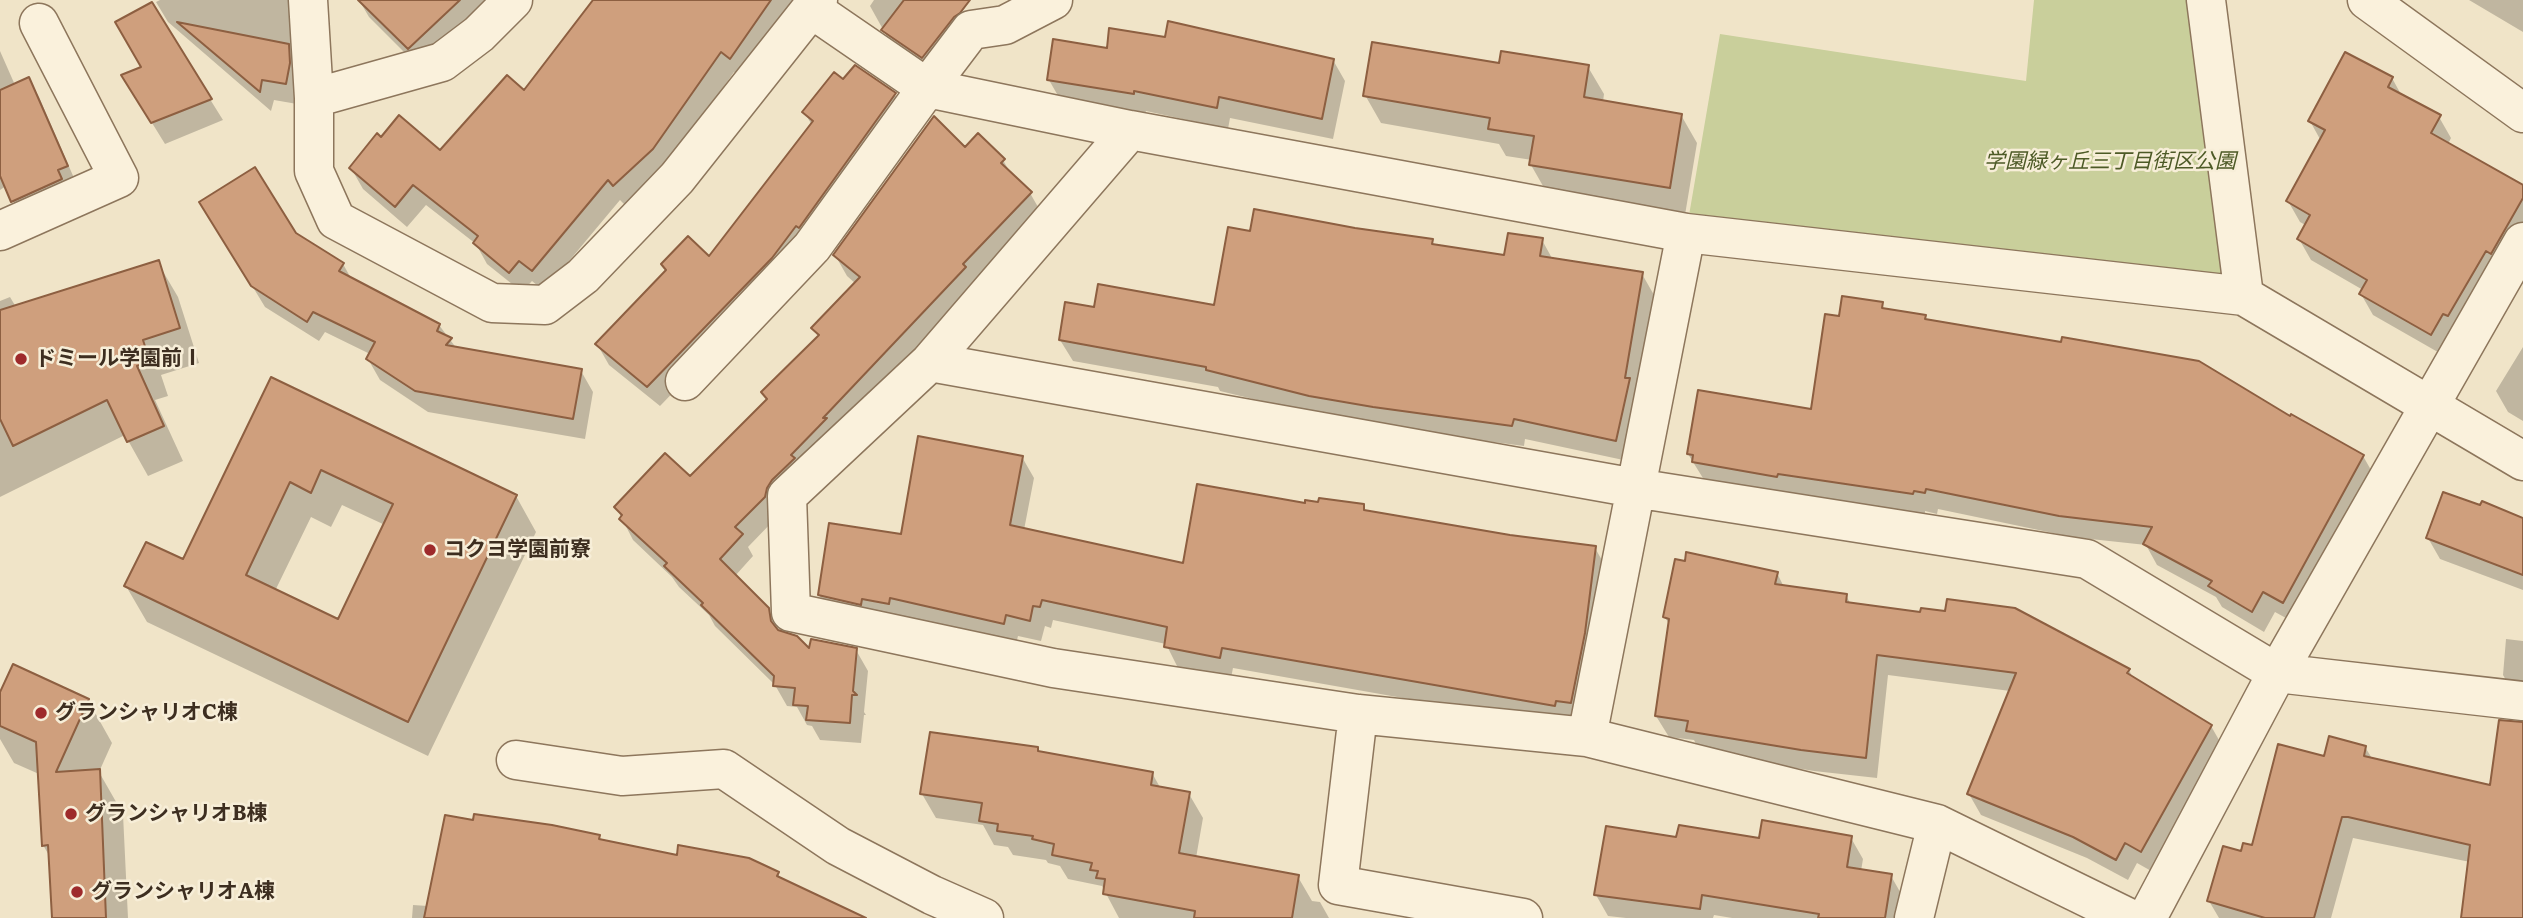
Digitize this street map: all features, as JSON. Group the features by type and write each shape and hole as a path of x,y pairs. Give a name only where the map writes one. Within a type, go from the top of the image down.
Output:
{"street":[{"path":"308,0 314,98 314,171 336,219 492,303 545,305 583,276 677,178 815,5 927,88 1130,130 1686,233 2245,296 2523,461"},
{"path":"314,98 442,62 478,34 513,0"},
{"path":"684,380 811,247 971,30 1005,25 1053,0"},
{"path":"2206,0 2245,296"},
{"path":"2367,0 2523,113"},
{"path":"0,231 118,178 39,23"},
{"path":"1130,130 930,362 787,496 791,612 1053,668 1358,714 1587,737 1937,824 2129,918"},
{"path":"1587,737 1686,233"},
{"path":"2147,918 2277,673 2523,242"},
{"path":"930,362 1635,488 2087,559 2277,673 2523,701"},
{"path":"1358,714 1338,885 1523,918"},
{"path":"516,760 622,776 724,769 838,846 932,895 984,918"},
{"path":"1914,918 1937,824"}],"green space":[{"name":"学園緑ヶ丘三丁目街区公園","path":"2034,0 2206,0 2244,296 1686,233 1720,34 2026,81"}],"building":[{"path":"358,0 460,0 408,49"},
{"path":"593,0 771,0 730,59 721,52 653,149 613,186 608,180 532,271 519,261 509,273 473,243 478,236 413,185 395,207 349,168 377,133 381,137 399,115 440,150 507,75 524,90"},
{"path":"904,0 970,0 922,58 881,30"},
{"path":"152,2 212,99 151,123 121,75 141,67 115,22"},
{"path":"1168,21 1334,59 1322,119 1219,97 1217,108 1134,91 1134,94 1047,80 1053,39 1107,48 1109,28 1165,37"},
{"path":"177,22 289,44 290,63 286,84 262,80 260,92"},
{"path":"1372,42 1499,63 1501,51 1589,65 1584,97 1682,114 1670,188 1529,165 1534,136 1488,129 1490,118 1363,96"},
{"path":"2345,52 2393,77 2388,87 2441,115 2431,133 2523,185 2523,198 2491,254 2486,251 2448,316 2443,314 2431,335 2359,294 2367,280 2297,239 2310,215 2286,201 2325,130 2308,121"},
{"path":"855,65 896,93 799,228 796,226 772,258 647,387 595,344 666,270 661,264 688,236 709,256 813,121 802,112 834,72 843,79"},
{"path":"29,77 68,166 58,170 62,179 11,202 0,176 0,90"},
{"path":"934,116 965,147 978,133 1005,159 1001,163 1032,192 963,264 966,267 791,455 795,458 772,480 765,497 735,527 743,534 720,559 769,608 771,621 778,630 797,636 809,648 811,639 857,648 853,691 857,695 852,695 850,723 806,720 808,706 793,705 795,688 773,686 774,676 664,566 667,563 619,519 622,515 614,507 665,453 690,476 767,399 761,392 819,335 811,328 860,277 833,255"},
{"path":"255,167 296,233 344,263 339,271 440,324 437,331 452,338 446,345 582,369 573,419 415,391 366,359 375,342 313,312 307,322 251,286 199,202"},
{"path":"1254,209 1433,239 1432,244 1504,255 1508,233 1543,238 1540,256 1643,272 1625,378 1630,378 1616,441 1514,419 1512,426 1309,396 1206,370 1206,367 1059,340 1065,302 1094,307 1098,284 1214,305 1228,227 1250,231"},
{"path":"159,260 180,328 143,340 150,362 137,366 164,426 127,442 107,400 13,446 0,419 0,310"},
{"path":"1842,296 1883,302 1882,308 1926,315 1925,319 2061,342 2062,337 2199,361 2290,416 2291,414 2364,455 2283,603 2263,592 2252,612 2208,586 2212,581 2143,544 2152,527 2059,516 1926,489 1925,493 1914,491 1913,494 1778,474 1777,477 1692,462 1693,455 1687,454 1698,390 1811,409 1825,314 1839,316"},
{"name":"コクヨ学園前寮","path":"271,377 517,495 408,722 124,586 146,542 183,559","holes":["321,470 393,504 338,619 246,575 290,482 311,493"]},
{"path":"918,436 1023,456 1010,525 1183,563 1197,484 1305,503 1305,500 1318,502 1319,498 1364,504 1364,510 1510,535 1596,546 1585,633 1571,703 1556,701 1555,706 1222,648 1220,658 1164,647 1167,627 1042,600 1040,607 1033,606 1030,621 1006,615 1004,624 890,598 889,604 862,599 861,605 818,595 829,523 901,534"},
{"path":"2443,492 2480,505 2482,501 2523,518 2523,575 2426,538"},
{"path":"1686,552 1778,572 1775,584 1847,594 1846,602 1920,612 1921,608 1945,611 1947,599 2015,608 2130,669 2127,673 2212,725 2141,852 2125,843 2116,860 2073,837 1967,794 2016,673 1877,655 1866,758 1686,731 1688,721 1655,716 1669,619 1663,617 1675,559 1685,561"},
{"path":"13,664 89,699 56,772 100,769 106,918 52,918 48,845 42,846 36,742 0,726 0,692"},
{"path":"2499,720 2523,722 2523,918 2461,918 2470,845 2348,817 2342,817 2314,918 2265,918 2207,901 2223,846 2241,851 2243,843 2252,845 2278,744 2324,756 2329,736 2366,746 2364,756 2490,785"},
{"path":"930,732 1038,747 1038,751 1153,772 1151,785 1190,792 1179,853 1299,875 1292,918 1194,918 1195,911 1103,894 1105,879 1096,878 1098,871 1090,870 1092,863 1052,855 1054,844 1032,839 1033,836 997,831 998,824 979,821 982,803 920,794"},
{"path":"474,814 552,825 600,835 599,839 677,855 678,845 749,858 779,872 777,876 866,918 424,918 445,815 473,820"},
{"path":"1762,820 1852,836 1847,867 1892,874 1885,918 1818,918 1819,914 1702,895 1700,909 1594,895 1606,826 1676,837 1679,825 1759,838"}],"place":[{"name":"ドミール学園前Ⅰ","path":"21,359"},
{"name":"コクヨ学園前寮","path":"430,550"},
{"name":"グランシャリオC棟","path":"41,713"},
{"name":"グランシャリオB棟","path":"71,814"},
{"name":"グランシャリオA棟","path":"77,892"}]}
